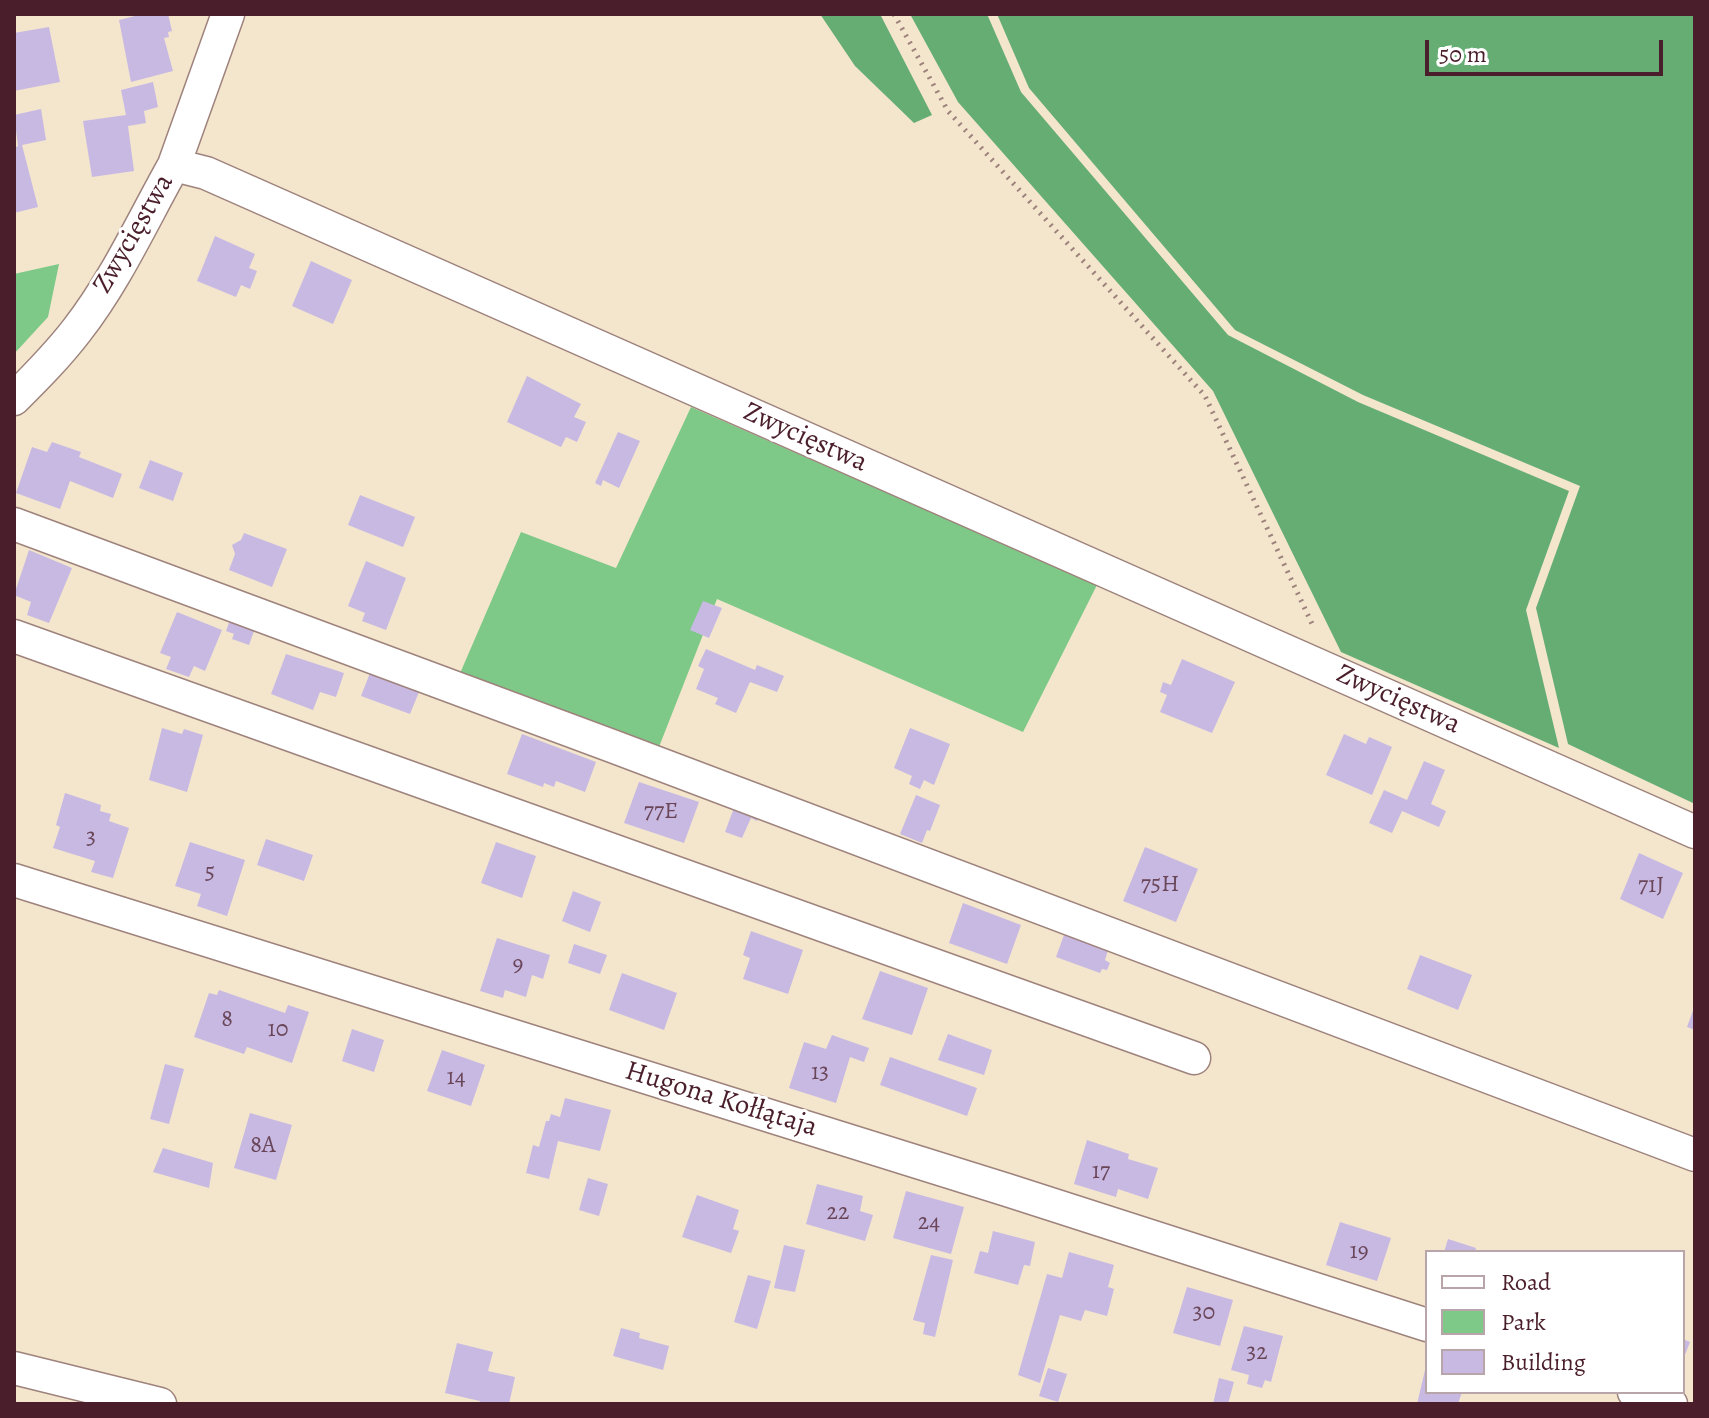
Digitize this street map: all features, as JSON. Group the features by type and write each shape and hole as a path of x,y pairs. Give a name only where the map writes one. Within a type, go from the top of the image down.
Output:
{"street":[{"path":"174,165 228,14"},
{"name":"Zwycięstwa","path":"14,399 79,328 111,278 174,165 206,173 1695,832"},
{"path":"14,524 1695,1155"},
{"path":"14,636 1194,1058"},
{"name":"Hugona Kołłątaja","path":"14,880 947,1171 1425,1324"},
{"path":"14,1368 160,1404"},
{"path":"1640,1394 1671,1404"}],"path":[{"path":"894,14 948,111 1205,396 1335,672"}],"green space":[{"path":"820,14 880,14 932,115 914,123 855,66"},
{"path":"910,14 987,14 1021,92 1228,335 1358,402 1569,491 1526,610 1559,748 1341,652 1213,391 958,102"},
{"path":"997,14 1695,14 1695,804 1568,744 1536,608 1580,486 1363,395 1235,330 1029,88"},
{"path":"59,264 48,317 14,354 14,274"},
{"path":"691,407 1097,585 1023,732 717,599 657,752 458,678 521,532 616,568"}],"building":[{"path":"143,14 168,14 172,31 168,32 169,37 164,38 173,71 131,82 119,20"},
{"path":"49,27 60,82 14,91 14,33"},
{"path":"153,82 158,107 144,111 146,123 128,126 134,171 92,177 83,121 126,115 121,90"},
{"path":"41,109 46,140 22,145 38,207 14,213 14,148 18,146 14,115"},
{"path":"215,236 255,254 249,268 257,271 250,289 241,285 236,297 197,281"},
{"path":"311,261 352,280 333,324 292,306"},
{"path":"527,376 581,404 574,417 586,422 577,442 566,437 561,447 507,422"},
{"path":"618,432 640,441 619,488 603,480 601,486 595,483"},
{"path":"52,442 81,452 79,457 122,474 113,498 70,481 60,509 16,493 32,447 47,452"},
{"path":"150,460 183,473 173,501 139,488"},
{"path":"360,495 415,517 403,547 348,525"},
{"path":"244,533 287,549 272,587 229,570 235,554 232,545 241,540"},
{"path":"29,550 72,568 49,623 27,615 31,602 14,595"},
{"path":"366,561 406,578 386,630 362,621 365,613 348,606"},
{"path":"703,601 722,608 709,638 690,630"},
{"path":"177,612 222,630 205,671 194,666 189,677 166,669 171,657 160,653"},
{"path":"232,614 257,623 249,645 232,639 234,634 226,631"},
{"path":"706,649 755,670 757,665 784,676 777,692 750,682 736,713 715,704 718,698 696,689 704,669 698,666"},
{"path":"286,654 344,673 336,697 320,692 313,710 271,694"},
{"path":"1182,659 1235,682 1212,733 1160,712 1167,695 1160,692 1163,682 1171,685"},
{"path":"370,673 419,692 410,714 361,696"},
{"path":"162,728 182,734 184,729 203,735 187,792 149,780"},
{"path":"910,728 950,744 934,785 924,780 920,789 909,784 912,776 894,768"},
{"path":"522,734 596,762 585,792 556,781 554,787 544,783 543,787 507,774"},
{"path":"1344,734 1366,744 1369,737 1392,747 1372,795 1326,775"},
{"path":"1424,761 1445,770 1431,804 1446,811 1439,827 1402,811 1392,833 1369,823 1384,790 1407,800"},
{"path":"639,782 699,802 684,843 624,823"},
{"path":"65,793 101,805 100,811 111,814 109,821 129,828 113,878 91,872 95,861 53,848"},
{"path":"916,795 940,805 922,843 900,834"},
{"path":"735,805 759,814 757,821 751,818 742,838 725,832"},
{"path":"266,839 313,855 304,881 257,865"},
{"path":"190,842 245,860 227,916 197,906 201,894 175,886"},
{"path":"496,842 536,856 522,898 481,883"},
{"path":"1145,847 1198,869 1176,922 1123,901"},
{"path":"1639,853 1683,873 1663,919 1620,899"},
{"path":"573,891 601,902 590,932 562,921"},
{"path":"963,903 1021,925 1007,964 949,943"},
{"path":"751,931 803,950 788,994 743,979 750,958 743,955"},
{"path":"1064,935 1108,950 1105,960 1110,963 1107,970 1102,969 1100,973 1056,957"},
{"path":"497,938 550,955 543,979 532,975 526,997 505,990 503,998 480,991"},
{"path":"574,944 607,955 600,974 568,963"},
{"path":"1420,955 1472,975 1458,1010 1407,989"},
{"path":"880,971 928,988 912,1035 862,1019"},
{"path":"622,973 677,993 664,1030 609,1010"},
{"path":"219,990 285,1013 288,1005 309,1012 292,1063 247,1047 244,1054 194,1037 209,993 217,995"},
{"path":"1695,1005 1695,1030 1687,1027"},
{"path":"352,1029 384,1040 374,1072 342,1061"},
{"path":"948,1034 992,1050 984,1075 938,1060"},
{"path":"832,1035 869,1048 864,1062 850,1057 836,1103 789,1088 804,1042 826,1049"},
{"path":"442,1050 485,1065 471,1106 427,1091"},
{"path":"890,1057 977,1088 967,1116 880,1085"},
{"path":"165,1064 184,1069 169,1124 150,1119"},
{"path":"565,1098 611,1110 600,1151 558,1141 549,1179 526,1173 533,1145 539,1147 551,1114 560,1117"},
{"path":"250,1113 292,1125 276,1180 234,1168"},
{"path":"1087,1140 1129,1154 1128,1159 1158,1168 1148,1199 1118,1189 1116,1197 1074,1184"},
{"path":"163,1148 213,1163 209,1188 153,1172"},
{"path":"588,1178 608,1184 599,1216 579,1210"},
{"path":"817,1184 863,1196 860,1211 873,1215 865,1241 806,1224"},
{"path":"906,1191 964,1207 951,1254 893,1238"},
{"path":"697,1195 739,1210 733,1229 739,1231 731,1253 682,1237"},
{"path":"1340,1222 1391,1238 1377,1281 1326,1265"},
{"path":"993,1231 1035,1242 1030,1266 1024,1265 1018,1285 974,1273 980,1251 988,1253"},
{"path":"1448,1239 1476,1248 1476,1250 1445,1250"},
{"path":"784,1245 805,1250 795,1292 774,1288"},
{"path":"1069,1252 1114,1265 1108,1287 1114,1289 1107,1316 1085,1310 1081,1321 1060,1315 1040,1383 1018,1375 1047,1274 1062,1278"},
{"path":"931,1255 953,1260 935,1337 923,1334 925,1323 913,1320"},
{"path":"748,1275 771,1281 757,1329 734,1322"},
{"path":"1187,1287 1233,1300 1220,1346 1173,1333"},
{"path":"1244,1326 1283,1336 1271,1382 1265,1380 1262,1388 1247,1384 1249,1375 1231,1370"},
{"path":"621,1328 640,1333 639,1338 669,1346 663,1370 613,1356"},
{"path":"457,1343 493,1352 488,1371 515,1377 509,1404 479,1404 480,1401 445,1393"},
{"path":"1048,1368 1067,1374 1058,1402 1039,1396"},
{"path":"1425,1370 1425,1394 1461,1394 1458,1404 1417,1404"},
{"path":"1219,1378 1234,1382 1228,1404 1213,1404"}]}
